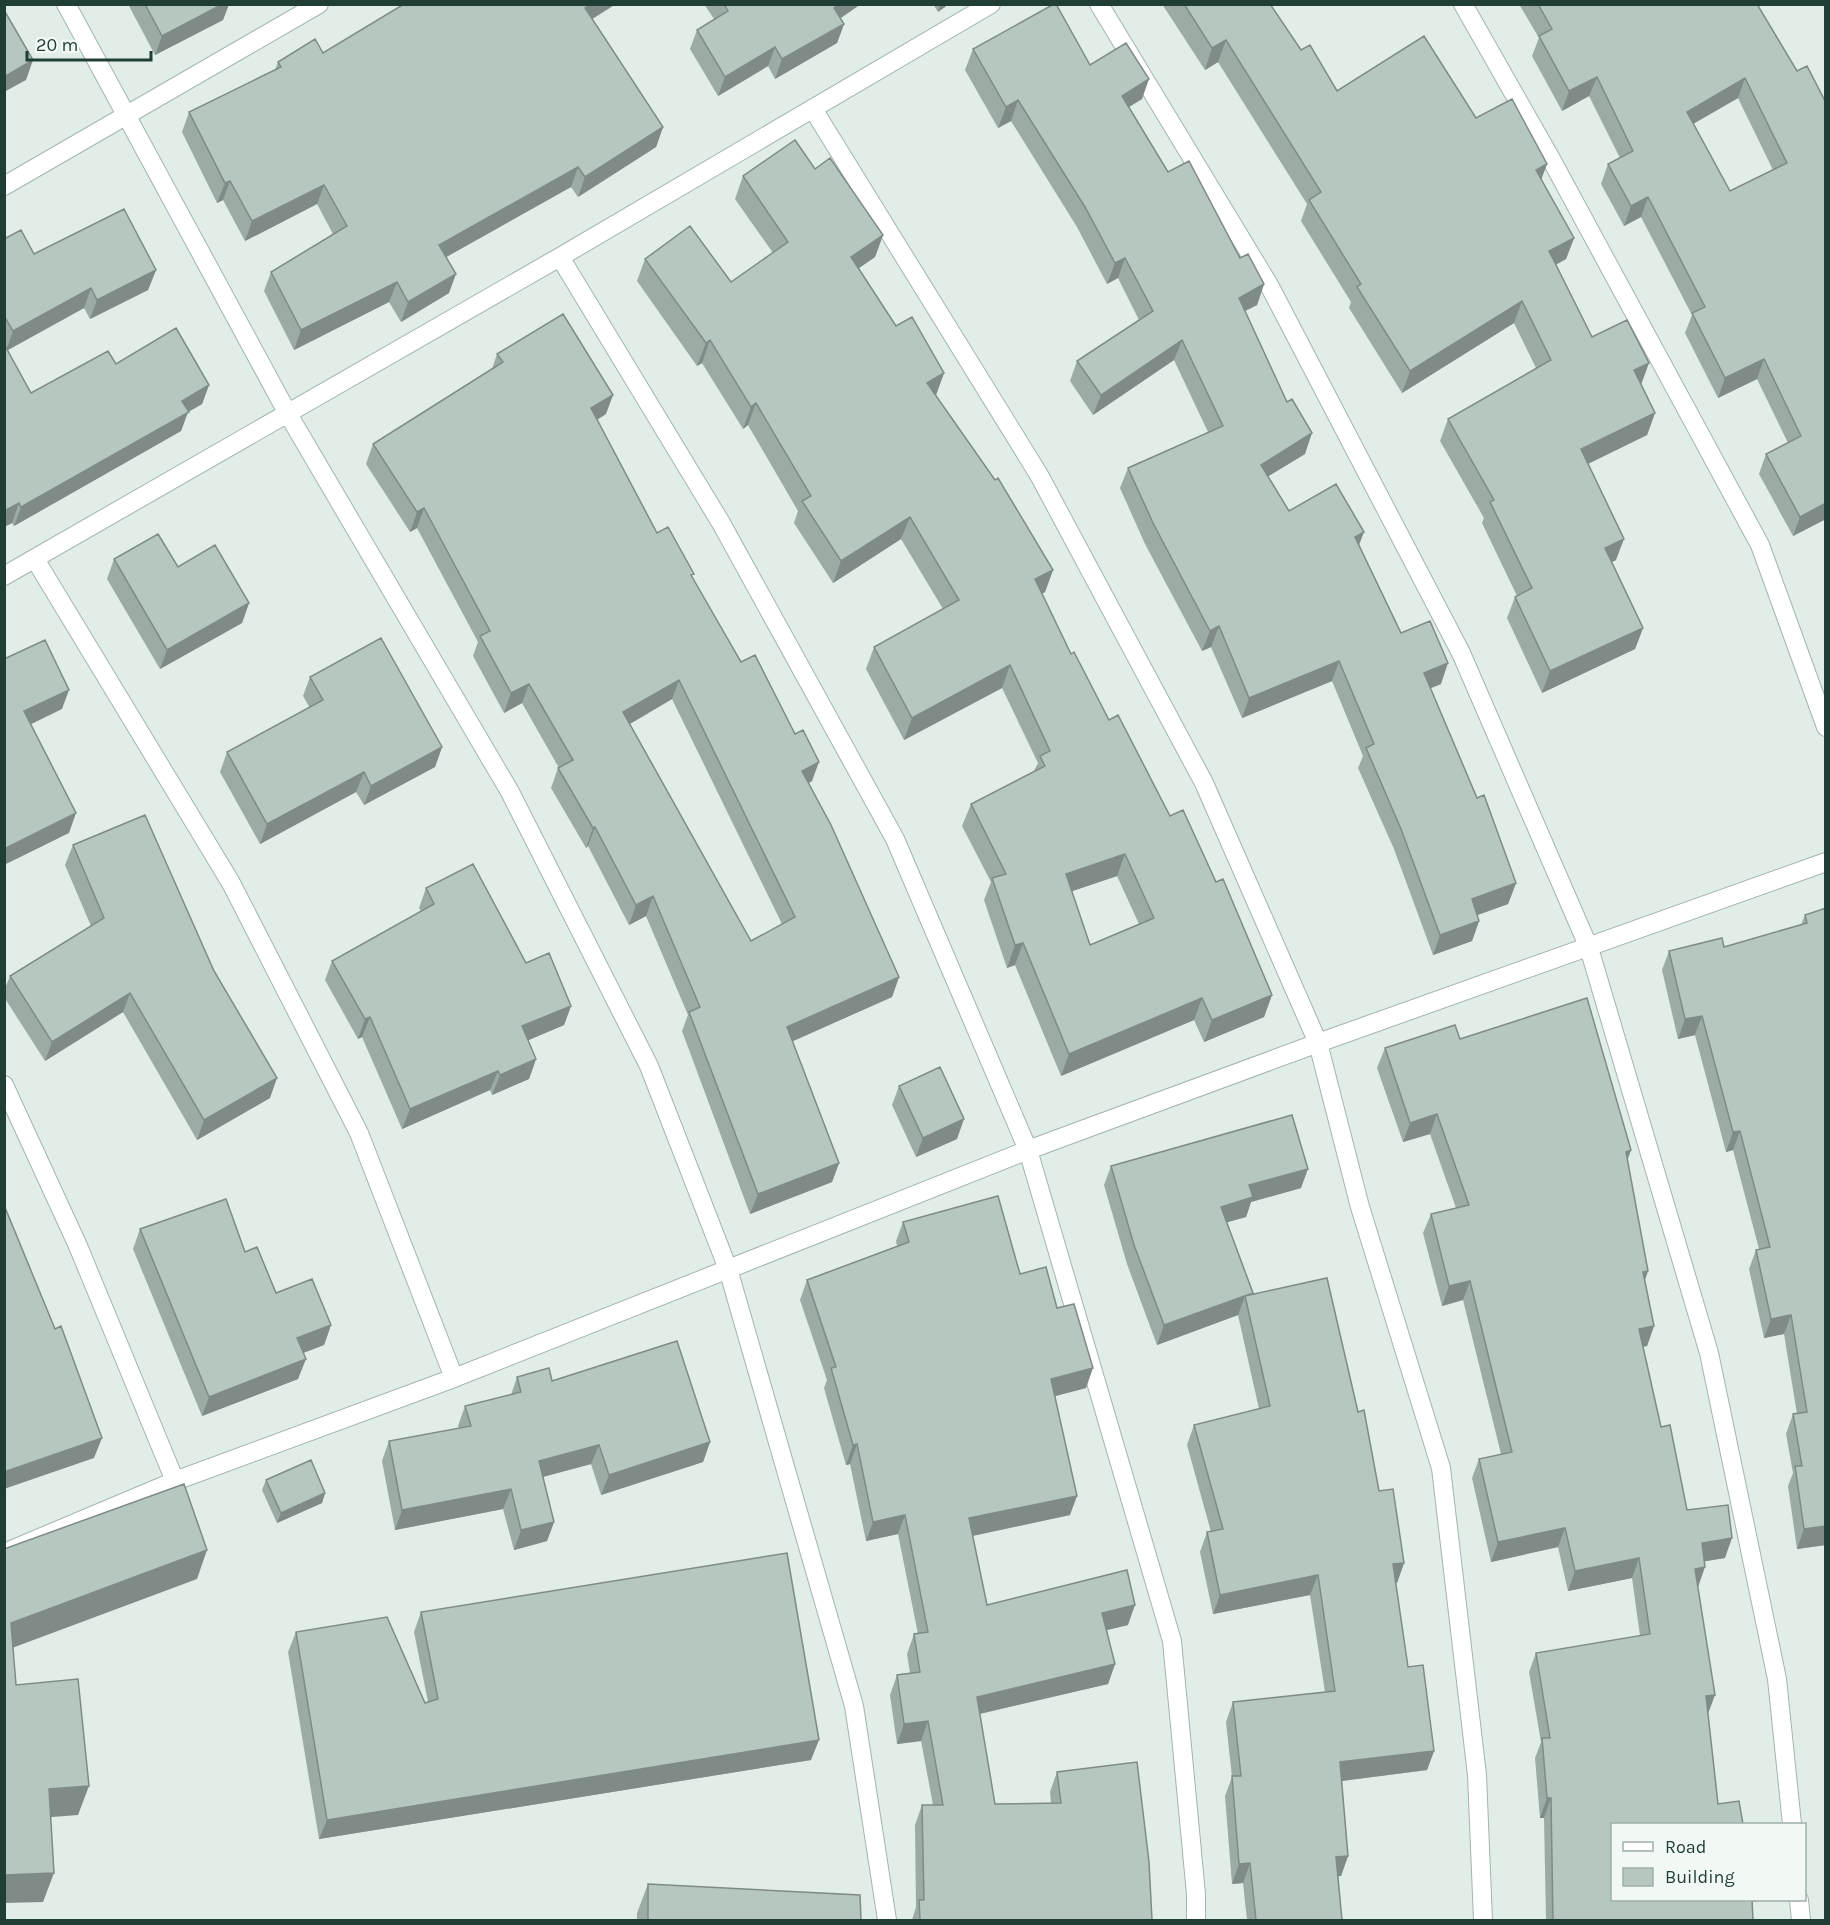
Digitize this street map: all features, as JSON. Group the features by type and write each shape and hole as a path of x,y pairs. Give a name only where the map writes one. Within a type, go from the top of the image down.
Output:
{"street":[{"path":"66,4 288,414 510,792 649,1066 728,1269 854,1706 887,1920"},
{"path":"4,186 319,4"},
{"path":"4,576 560,257 991,4"},
{"path":"1099,4 1269,285 1461,653 1589,948 1709,1353 1778,1679 1792,1823"},
{"path":"1463,4 1551,159 1760,545 1826,727"},
{"path":"813,109 1039,475 1204,783 1318,1043 1360,1207 1441,1468 1477,1775 1483,1920"},
{"path":"560,257 721,523 895,839 1028,1150 1172,1641 1196,1894 1196,1920"},
{"path":"34,559 237,894 359,1133 454,1378"},
{"path":"4,1553 175,1481 454,1378 1028,1150 1318,1043 1826,862"},
{"path":"4,1085 78,1246 175,1481"},
{"path":"1799,1901 1801,1920"}],"building":[{"path":"145,4 223,4 162,36"},
{"path":"404,4 591,4 585,8 663,127 585,177 578,167 439,245 456,274 408,302 397,282 301,330 271,272 347,226 324,185 252,221 230,181 225,183 189,112 281,67 278,62 315,39 323,53"},
{"path":"724,4 839,4 834,8 844,24 782,59 775,47 725,77 697,30 728,11"},
{"path":"1054,4 1090,65 1126,43 1149,79 1122,96 1168,172 1189,161 1240,258 1248,254 1264,284 1239,298 1287,402 1292,399 1312,433 1261,465 1289,511 1336,484 1364,532 1355,537 1401,633 1430,621 1448,663 1424,673 1477,798 1484,795 1516,883 1472,899 1479,921 1440,935 1401,829 1366,748 1374,744 1339,661 1249,698 1219,626 1210,631 1153,523 1128,468 1223,426 1182,340 1101,395 1077,361 1153,311 1125,258 1115,263 1085,207 1018,100 1006,107 973,49"},
{"path":"1184,4 1270,4 1301,50 1310,45 1337,91 1424,36 1476,118 1512,99 1547,164 1536,170 1574,238 1549,251 1592,337 1627,320 1649,363 1634,370 1655,413 1581,449 1624,539 1605,548 1643,628 1550,671 1515,597 1532,588 1490,502 1494,500 1448,419 1551,360 1522,301 1410,371 1357,287 1361,284 1309,200 1321,192 1226,40 1212,48"},
{"path":"1538,4 1757,4 1797,71 1807,66 1826,103 1826,503 1800,517 1766,454 1801,436 1764,359 1725,378 1692,313 1705,307 1648,197 1631,206 1608,164 1633,151 1597,77 1569,91 1539,36 1552,29","holes":["1745,78 1787,163 1730,191 1687,112"]},
{"path":"4,10 33,60 4,77"},
{"path":"795,140 815,169 830,158 883,235 851,257 896,326 912,317 944,373 927,383 995,480 998,478 1053,570 1035,579 1071,654 1074,652 1109,720 1118,715 1170,816 1183,810 1216,882 1223,879 1272,995 1212,1020 1202,998 1069,1054 1023,943 1015,945 992,878 1006,874 971,804 1045,766 1040,756 1050,751 1010,665 912,718 874,647 959,600 910,517 841,561 802,501 811,496 756,403 751,407 710,340 706,343 645,259 690,226 731,282 788,242 743,176","holes":["1125,854 1154,918 1090,945 1066,874"]},
{"path":"124,209 156,270 97,300 91,288 13,331 4,316 4,239 21,230 34,254"},
{"path":"563,314 613,395 591,408 657,533 668,527 694,574 691,575 741,662 755,655 795,734 803,730 819,762 802,771 831,825 899,977 787,1027 839,1163 758,1194 689,1012 700,1007 653,896 636,905 595,827 593,828 558,768 573,760 529,684 511,693 480,636 490,631 424,508 417,512 373,444 503,362 497,354","holes":["679,680 795,917 751,941 623,712"]},
{"path":"176,328 209,385 182,401 189,412 21,507 19,503 4,511 4,344 31,393 108,351 116,364"},
{"path":"158,534 178,567 215,545 249,603 167,650 114,559"},
{"path":"381,638 442,747 371,786 364,772 267,824 227,752 323,700 310,677"},
{"path":"45,640 69,690 24,711 76,813 4,849 4,659"},
{"path":"145,815 214,971 277,1078 204,1120 130,993 52,1042 10,976 104,918 73,845"},
{"path":"473,864 526,963 549,953 571,1006 522,1026 536,1059 500,1075 498,1071 410,1109 370,1017 365,1019 332,961 434,904 426,888"},
{"path":"1826,908 1826,1526 1804,1529 1795,1466 1802,1466 1793,1414 1807,1412 1791,1315 1771,1319 1756,1250 1770,1247 1740,1131 1733,1132 1702,1016 1685,1019 1669,951 1722,938 1724,947 1807,923 1805,915"},
{"path":"1587,998 1631,1150 1626,1152 1648,1271 1643,1272 1654,1326 1639,1329 1661,1427 1670,1425 1687,1510 1728,1505 1732,1538 1702,1543 1705,1567 1695,1569 1715,1695 1706,1696 1718,1804 1739,1801 1743,1823 1611,1823 1611,1901 1752,1901 1753,1920 1553,1920 1551,1798 1547,1798 1542,1738 1550,1738 1536,1653 1650,1634 1639,1558 1575,1571 1565,1528 1498,1542 1479,1459 1512,1452 1470,1281 1449,1286 1431,1214 1469,1205 1437,1114 1410,1123 1385,1048 1455,1025 1460,1039"},
{"path":"940,1067 964,1119 923,1138 899,1086"},
{"path":"1292,1115 1308,1169 1249,1185 1253,1197 1221,1207 1253,1293 1164,1325 1134,1245 1111,1166"},
{"path":"998,1196 1020,1274 1046,1267 1057,1308 1074,1304 1093,1368 1051,1379 1077,1496 969,1518 987,1605 1127,1570 1135,1605 1102,1613 1115,1664 977,1697 995,1804 1061,1803 1057,1772 1137,1762 1149,1862 1152,1920 920,1920 919,1900 924,1900 922,1805 943,1805 928,1721 904,1724 897,1675 920,1672 914,1634 928,1632 905,1515 873,1522 857,1444 853,1445 831,1368 836,1367 807,1280 909,1242 903,1222"},
{"path":"226,1199 245,1252 257,1247 276,1293 312,1279 331,1325 297,1338 306,1359 209,1397 140,1229"},
{"path":"4,1205 55,1329 61,1326 102,1438 4,1472"},
{"path":"1327,1278 1358,1412 1364,1410 1379,1491 1393,1489 1404,1563 1393,1564 1408,1667 1423,1665 1434,1751 1340,1762 1348,1856 1336,1857 1342,1920 1256,1920 1250,1863 1239,1864 1232,1776 1241,1776 1233,1702 1335,1691 1318,1575 1220,1595 1207,1532 1223,1529 1194,1425 1270,1406 1245,1296"},
{"path":"677,1341 710,1442 609,1475 599,1445 539,1461 554,1522 521,1530 511,1489 402,1510 389,1441 471,1426 465,1406 521,1392 517,1377 549,1368 552,1381"},
{"path":"311,1460 325,1493 281,1513 266,1480"},
{"path":"184,1484 207,1550 11,1623 16,1685 78,1679 89,1786 49,1789 54,1873 4,1875 4,1549"},
{"path":"787,1553 819,1740 327,1820 296,1632 387,1617 425,1703 438,1699 421,1612"},
{"path":"648,1884 860,1895 861,1920 648,1920"}]}
